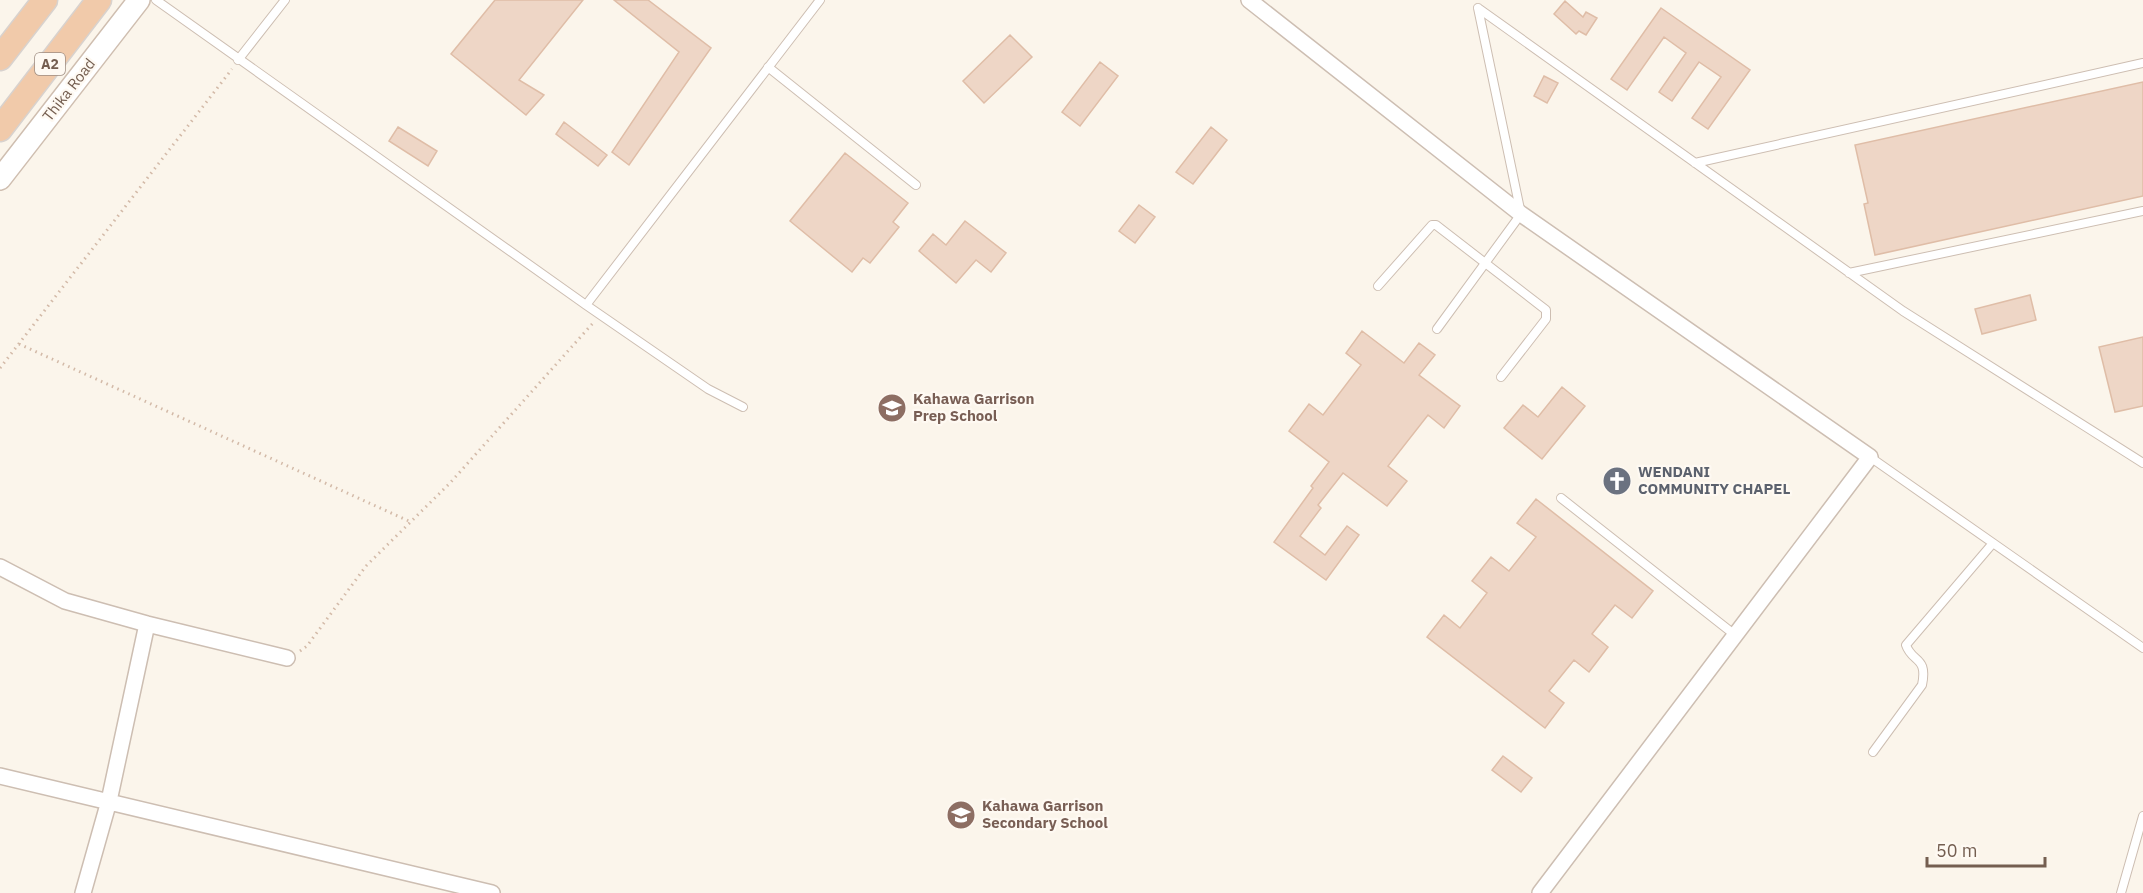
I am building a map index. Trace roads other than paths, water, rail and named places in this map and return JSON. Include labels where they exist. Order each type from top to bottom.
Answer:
[{"type":"highway","points":[[0,57],[45,0]]},
{"type":"highway","name":"Thika Road","points":[[0,129],[99,0]]},
{"type":"main road","name":"Thika Road","points":[[0,179],[139,0]]},
{"type":"street","points":[[1249,0],[1521,214],[1870,458],[1540,893]]},
{"type":"street","points":[[0,567],[65,601],[147,624],[287,658]]},
{"type":"street","points":[[83,893],[109,801],[147,624]]},
{"type":"street","points":[[0,776],[492,893]]},
{"type":"lane","points":[[156,0],[600,315],[708,389],[743,407]]},
{"type":"lane","points":[[238,60],[285,0]]},
{"type":"lane","points":[[586,305],[820,0]]},
{"type":"lane","points":[[1437,329],[1521,214],[1478,8],[1903,311],[2143,463]]},
{"type":"lane","points":[[1695,163],[2143,63]]},
{"type":"lane","points":[[768,67],[916,185]]},
{"type":"lane","points":[[1849,273],[2143,211]]},
{"type":"lane","points":[[1378,286],[1432,225],[1436,225],[1486,262],[1548,314],[1501,377]]},
{"type":"lane","points":[[1870,458],[2143,648]]},
{"type":"lane","points":[[1561,498],[1735,635]]},
{"type":"lane","points":[[1874,752],[1922,685],[1924,678],[1922,664],[1906,645],[1993,543]]},
{"type":"lane","points":[[2121,893],[2143,816]]},
{"type":"place","name":"Kahawa Garrison Prep School","points":[[892,408]]},
{"type":"place","name":"WENDANI COMMUNITY CHAPEL","points":[[1617,481]]},
{"type":"place","name":"Kahawa Garrison Secondary School","points":[[961,815]]}]
